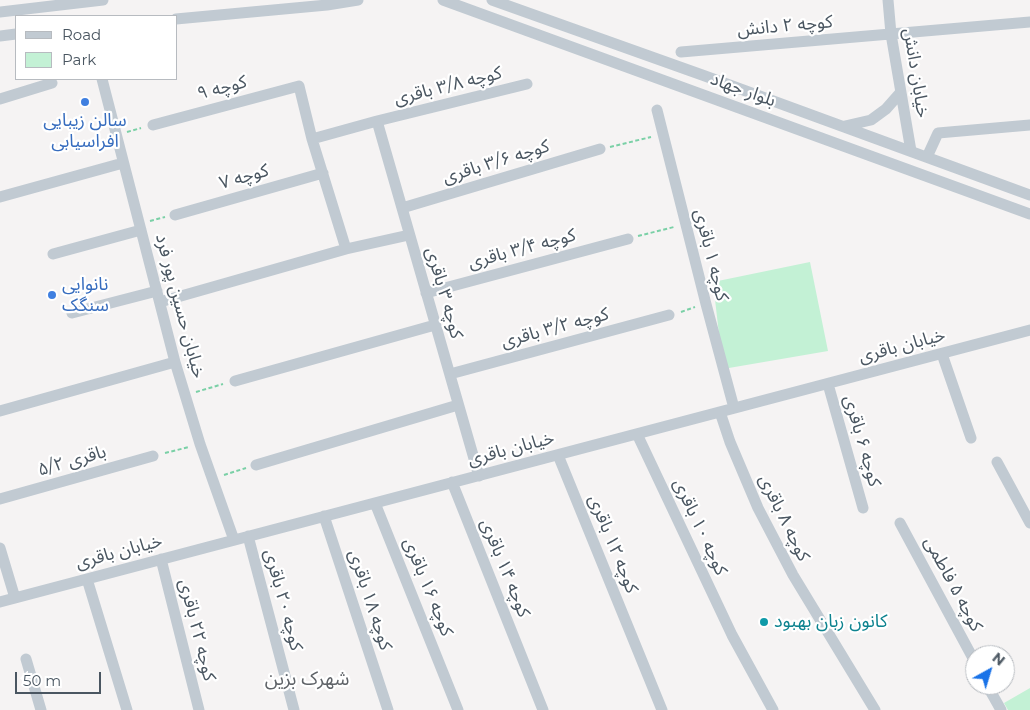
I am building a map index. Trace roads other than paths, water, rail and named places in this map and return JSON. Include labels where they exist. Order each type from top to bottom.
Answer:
[{"type":"street","points":[[0,12],[103,0]]},
{"type":"street","points":[[178,19],[327,5],[355,0]]},
{"type":"street","name":"بلوار جهاد","points":[[443,0],[1030,214]]},
{"type":"street","name":"بلوار جهاد","points":[[492,0],[1030,194]]},
{"type":"street","points":[[518,0],[526,13]]},
{"type":"street","name":"خیابان دانش","points":[[888,0],[891,34],[911,150]]},
{"type":"street","name":"کوچه ۲ دانش","points":[[681,52],[1030,22]]},
{"type":"street","points":[[0,36],[15,34]]},
{"type":"street","name":"خیابان حسین پور فرد","points":[[102,80],[176,362],[200,444],[234,540]]},
{"type":"street","points":[[0,99],[52,83]]},
{"type":"street","name":"کوچه ۳/۸ باقری","points":[[312,139],[377,120],[527,84]]},
{"type":"street","name":"کوچه ۹","points":[[153,124],[299,86],[312,139]]},
{"type":"street","points":[[844,126],[871,120],[886,109],[901,92]]},
{"type":"street","name":"کوچه ۱ باقری","points":[[657,110],[734,408]]},
{"type":"street","name":"کوچه ۳ باقری","points":[[377,120],[479,476]]},
{"type":"street","points":[[927,157],[938,133],[1030,125]]},
{"type":"street","points":[[312,139],[346,249]]},
{"type":"street","name":"کوچه ۳/۶ باقری","points":[[402,208],[600,149]]},
{"type":"street","points":[[0,197],[123,163]]},
{"type":"street","name":"کوچه ۷","points":[[175,214],[323,172]]},
{"type":"street","points":[[53,254],[140,228]]},
{"type":"street","points":[[72,313],[159,296],[409,234]]},
{"type":"street","name":"کوچه ۳/۴ باقری","points":[[426,293],[628,239]]},
{"type":"street","name":"کوچه ۳/۲ باقری","points":[[450,374],[669,315]]},
{"type":"street","points":[[235,381],[435,325]]},
{"type":"street","name":"خیابان باقری","points":[[0,602],[1030,330]]},
{"type":"street","points":[[942,354],[971,438]]},
{"type":"street","points":[[0,411],[176,362]]},
{"type":"street","name":"کوچه ۶ باقری","points":[[828,384],[863,508]]},
{"type":"street","points":[[256,465],[458,405]]},
{"type":"street","name":"کوچه ۸ باقری","points":[[720,412],[730,442],[758,508],[793,575],[875,710]]},
{"type":"street","name":"کوچه ۱۰ باقری","points":[[637,434],[732,635],[774,710]]},
{"type":"street","name":"کوچه ۱۲ باقری","points":[[558,455],[662,710]]},
{"type":"street","name":"باقری ۵/۲","points":[[0,499],[153,456]]},
{"type":"street","points":[[997,462],[1030,523]]},
{"type":"street","name":"کوچه ۱۴ باقری","points":[[452,482],[542,710]]},
{"type":"street","name":"کوچه ۱۶ باقری","points":[[375,503],[458,710]]},
{"type":"street","name":"کوچه ۱۸ باقری","points":[[324,516],[388,710]]},
{"type":"street","name":"کوچه ۵ فاطمی","points":[[900,523],[966,645]]},
{"type":"street","name":"کوچه ۲۰ باقری","points":[[248,536],[293,706]]},
{"type":"street","points":[[0,548],[15,598]]},
{"type":"street","name":"کوچه ۲۲ باقری","points":[[161,559],[199,710]]},
{"type":"street","points":[[87,579],[127,710]]},
{"type":"street","points":[[26,659],[41,710]]},
{"type":"street","points":[[993,695],[1001,710]]},
{"type":"place","name":"سالن زیبایی افراسیابی","points":[[85,102]]},
{"type":"place","name":"نانوایی سنگک","points":[[52,295]]},
{"type":"place","name":"کانون زبان بهبود","points":[[764,622]]},
{"type":"district","name":"شهرک بزین","points":[[307,679]]}]
